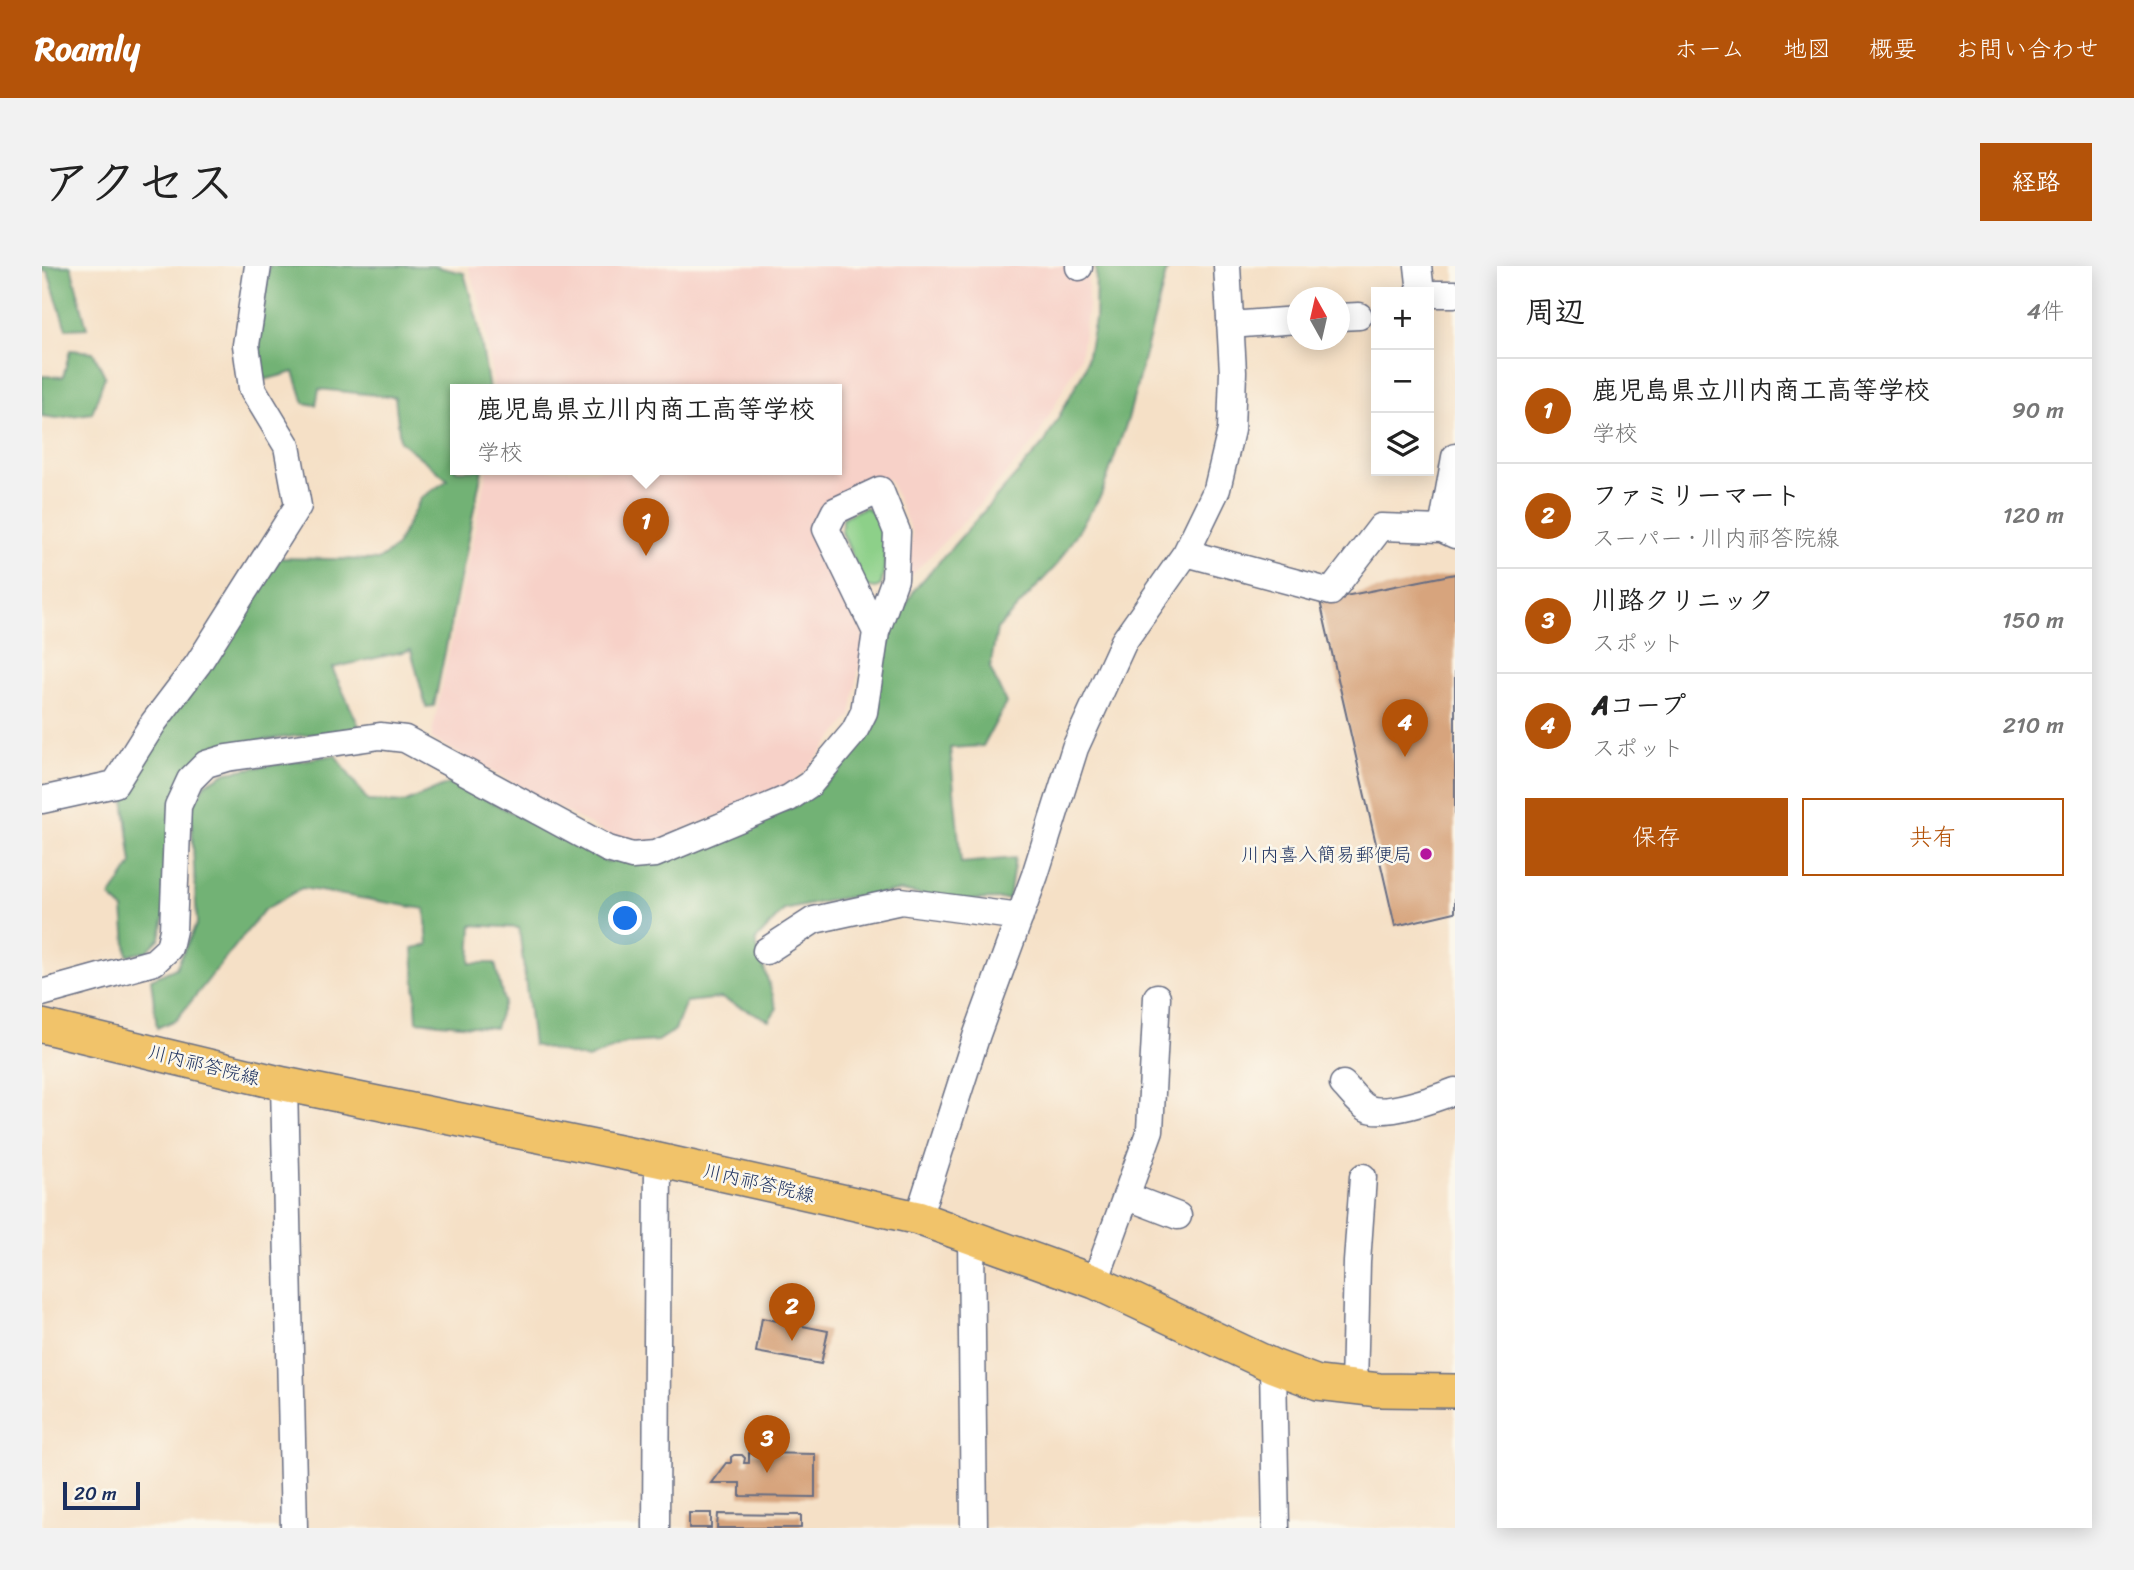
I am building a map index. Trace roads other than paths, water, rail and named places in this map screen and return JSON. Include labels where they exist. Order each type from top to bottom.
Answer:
[{"type":"main road","name":"川内祁答院線","points":[[42,1026],[284,1084],[658,1160],[918,1219],[1095,1282],[1273,1366],[1318,1383],[1379,1390],[1455,1391]]},
{"type":"street","points":[[42,800],[115,784],[155,722],[198,664],[298,506],[287,446],[252,388],[246,345],[258,266]]},
{"type":"street","points":[[918,1219],[977,1034],[1020,917],[1075,748],[1124,641],[1186,553],[1217,489],[1231,430],[1233,372],[1227,266]]},
{"type":"street","points":[[1418,266],[1420,287]]},
{"type":"street","points":[[1434,294],[1455,294]]},
{"type":"street","points":[[1230,325],[1287,321]]},
{"type":"street","points":[[1186,553],[1331,592],[1381,527],[1448,532],[1455,457]]},
{"type":"street","points":[[42,993],[154,962],[169,948],[173,930],[178,806],[190,780],[206,764],[226,758],[380,736],[405,739],[608,849],[632,856],[656,854],[789,797],[810,784],[854,732],[864,712],[876,632],[895,579],[897,532],[880,490],[835,512],[826,529],[876,632]]},
{"type":"street","points":[[766,951],[814,920],[901,901],[1020,917]]},
{"type":"street","points":[[1095,1282],[1150,1130],[1157,997]]},
{"type":"street","points":[[284,1084],[294,1528]]},
{"type":"street","points":[[1343,1084],[1366,1108],[1378,1111],[1421,1104],[1455,1091]]},
{"type":"street","points":[[656,1528],[658,1160]]},
{"type":"street","points":[[1354,1387],[1357,1262],[1363,1177]]},
{"type":"street","points":[[1126,1196],[1178,1216]]},
{"type":"street","points":[[971,1237],[974,1528]]},
{"type":"street","points":[[1273,1366],[1276,1528]]},
{"type":"place","name":"鹿児島県立川内商工高等学校","points":[[646,556]]},
{"type":"place","name":"Aコープ","points":[[1405,757]]},
{"type":"place","name":"川内喜入簡易郵便局","points":[[1426,854]]},
{"type":"place","name":"ファミリーマート","points":[[792,1341]]},
{"type":"place","name":"川路クリニック","points":[[767,1473]]}]
